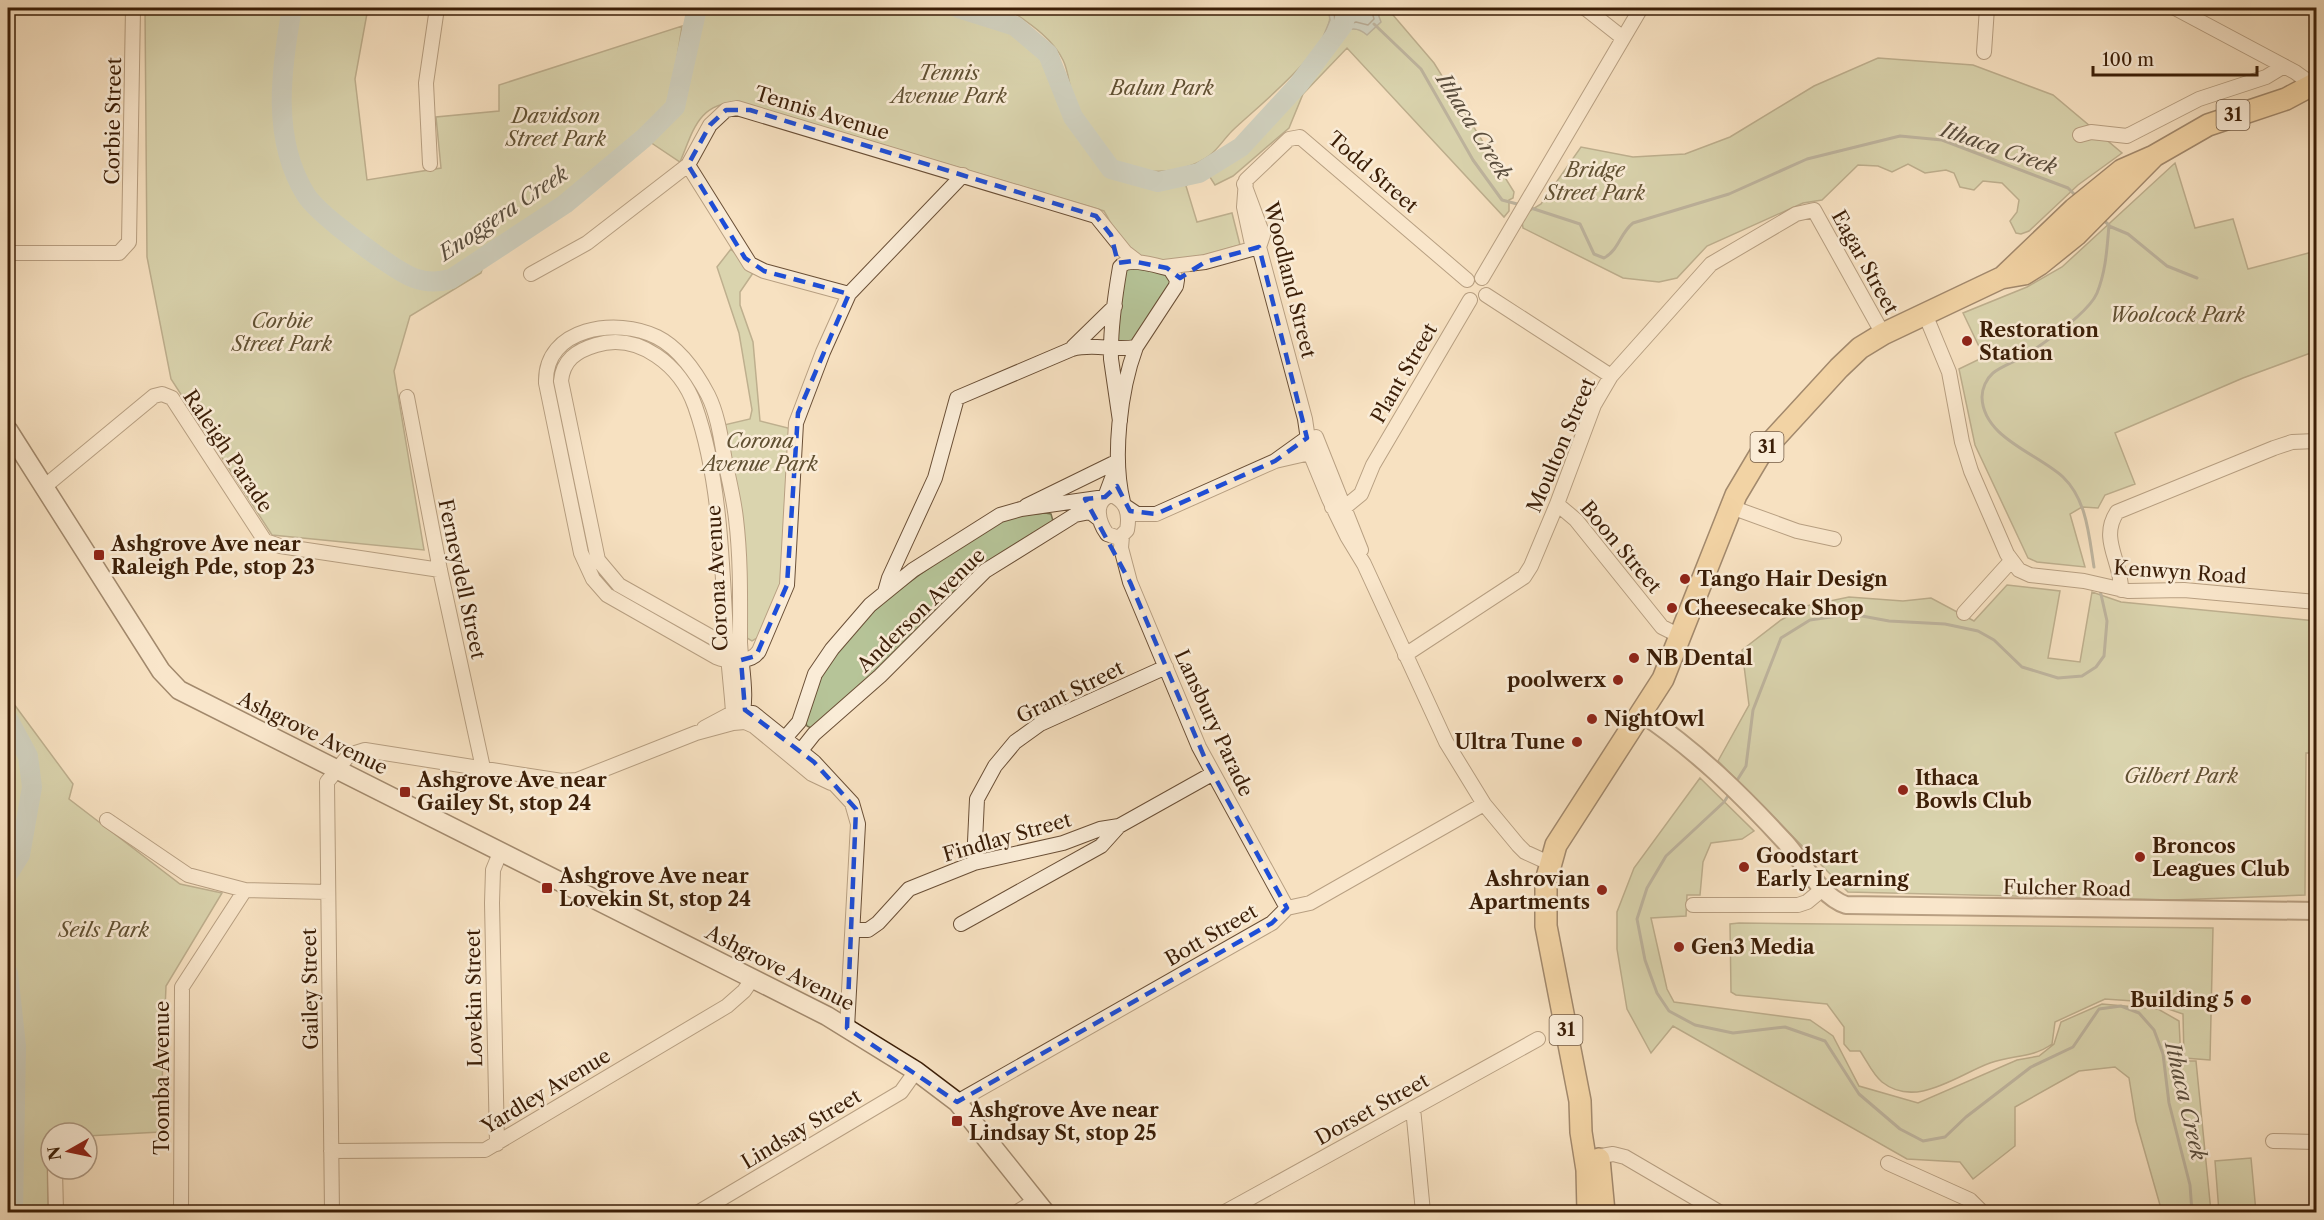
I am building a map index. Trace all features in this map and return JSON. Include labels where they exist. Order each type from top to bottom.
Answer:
[{"type":"main road","name":"31","points":[[1588,1212],[1592,1131],[1580,1101],[1546,926],[1544,898],[1549,863],[1563,830],[1642,714],[1663,679],[1682,637],[1741,484],[1761,453],[1848,358],[1882,334],[2001,278],[2024,274],[2052,256],[2103,196],[2154,156],[2208,124],[2286,99],[2315,84]]},
{"type":"main road","name":"31","points":[[2001,278],[2074,209],[2103,196]]},
{"type":"main road","name":"Ashgrove Avenue","points":[[8,430],[169,681],[194,700],[338,769],[500,853],[753,978],[847,1028],[916,1071],[957,1102],[1040,1207]]},
{"type":"main road","name":"31","points":[[1592,1157],[1604,1212]]},
{"type":"street","name":"Corbie Street","points":[[8,254],[119,253],[126,247],[131,236],[133,8]]},
{"type":"street","points":[[430,164],[426,83],[437,8]]},
{"type":"street","points":[[1585,8],[1623,38]]},
{"type":"street","points":[[1482,278],[1641,8]]},
{"type":"street","points":[[1984,52],[1987,8]]},
{"type":"street","points":[[2175,8],[2315,84]]},
{"type":"street","points":[[2080,135],[2091,132],[2117,136],[2131,135],[2199,99],[2266,77],[2284,66]]},
{"type":"street","name":"Tennis Avenue","points":[[531,274],[586,243],[688,165],[710,125],[726,110],[737,108],[1096,216],[1138,262]]},
{"type":"street","name":"Todd Street","points":[[1248,179],[1289,139],[1304,138],[1467,280]]},
{"type":"street","points":[[688,165],[750,264],[764,271],[849,294]]},
{"type":"street","points":[[727,646],[735,660],[758,654],[786,590],[798,413],[849,294],[963,175]]},
{"type":"street","name":"Woodland Street","points":[[1248,179],[1263,235],[1256,248],[1312,445],[1364,564],[1446,742],[1485,804],[1522,849],[1549,863]]},
{"type":"street","name":"Eagar Street","points":[[1814,210],[1882,334]]},
{"type":"street","name":"Moulton Street","points":[[1405,655],[1524,577],[1531,566],[1557,504],[1594,405],[1611,376],[1711,264],[1796,214],[1814,210]]},
{"type":"street","points":[[1111,235],[1119,272],[1111,349],[1120,422]]},
{"type":"street","points":[[1161,268],[1205,262],[1256,248]]},
{"type":"street","points":[[1119,272],[1124,262],[1138,262],[1175,273],[1176,286]]},
{"type":"street","points":[[1123,536],[1128,525],[1118,461],[1120,422],[1136,347],[1176,286],[1186,274],[1205,262]]},
{"type":"street","points":[[1474,276],[1482,278],[1488,286],[1486,295],[1479,301],[1470,300],[1463,290],[1467,280],[1474,276]]},
{"type":"street","points":[[1486,295],[1611,376]]},
{"type":"street","name":"Plant Street","points":[[1339,504],[1353,491],[1373,465],[1470,300]]},
{"type":"street","points":[[1072,349],[1115,306]]},
{"type":"street","points":[[1925,314],[1949,372],[1965,454],[2011,561],[1964,613]]},
{"type":"street","name":"Corona Avenue","points":[[727,646],[619,585],[598,560],[555,394],[545,369],[553,350],[579,334],[595,329],[630,327],[658,338],[681,357],[708,395],[717,420],[736,518],[735,660],[739,715]]},
{"type":"street","name":"Corona Avenue","points":[[727,646],[717,514],[699,421],[684,386],[670,368],[649,350],[632,344],[603,343],[582,350],[570,358],[555,394],[579,547],[596,584],[607,595],[711,654],[735,660]]},
{"type":"street","points":[[885,592],[889,578],[935,478],[957,398],[1072,349],[1090,346],[1111,349],[1136,347]]},
{"type":"street","name":"Raleigh Parade","points":[[44,487],[154,396],[162,394],[172,398],[265,541],[280,546],[440,570]]},
{"type":"street","name":"Ferneydell Street","points":[[407,397],[440,570],[483,768]]},
{"type":"street","points":[[2121,590],[2121,579],[2109,535],[2117,512],[2274,448],[2292,442],[2316,441]]},
{"type":"street","points":[[1118,461],[1100,506],[1100,523],[1110,536],[1117,538],[1156,514],[1312,445]]},
{"type":"street","name":"Anderson Avenue","points":[[1023,509],[1034,500],[1094,475],[1118,461]]},
{"type":"street","points":[[1105,497],[1113,496],[1137,514],[1156,514]]},
{"type":"street","name":"Anderson Avenue","points":[[782,742],[795,727],[802,714],[813,679],[823,662],[864,610],[913,570],[994,518],[1023,509],[1105,497]]},
{"type":"street","name":"Boon Street","points":[[1557,504],[1576,520],[1662,627],[1682,637]]},
{"type":"street","points":[[1053,506],[1060,513],[1057,526]]},
{"type":"street","points":[[1731,507],[1797,531],[1834,539]]},
{"type":"street","name":"Anderson Avenue","points":[[798,755],[817,731],[880,676],[987,569],[1081,513],[1092,513],[1100,523]]},
{"type":"street","name":"Lansbury Parade","points":[[1100,523],[1116,560],[1130,582]]},
{"type":"street","name":"Lansbury Parade","points":[[1123,536],[1121,548],[1130,582],[1212,774],[1287,908]]},
{"type":"street","points":[[905,545],[903,566],[913,570]]},
{"type":"street","name":"Kenwyn Road","points":[[2011,561],[2024,573],[2084,581],[2121,590],[2184,590],[2316,602]]},
{"type":"street","name":"Grant Street","points":[[974,863],[977,799],[995,766],[1015,742],[1040,724],[1166,667]]},
{"type":"street","points":[[802,714],[804,728],[817,731]]},
{"type":"street","name":"Fulcher Road","points":[[1642,714],[1682,741],[1716,772],[1837,901],[1851,906],[2316,911]]},
{"type":"street","points":[[338,769],[349,755],[365,750],[569,781],[696,733],[718,718],[739,715],[782,742],[798,755],[814,775],[831,783],[852,802],[857,816],[847,1028]]},
{"type":"street","name":"Gailey Street","points":[[332,1212],[327,782],[338,769]]},
{"type":"street","name":"Findlay Street","points":[[961,924],[1101,846],[1119,826],[1212,774]]},
{"type":"street","name":"Bott Street","points":[[957,1102],[1272,923],[1287,908],[1310,903],[1485,804]]},
{"type":"street","points":[[107,820],[188,876],[245,890],[328,892]]},
{"type":"street","name":"Findlay Street","points":[[853,930],[868,930],[878,923],[909,890],[974,863],[1063,843],[1100,829],[1119,826]]},
{"type":"street","name":"Lovekin Street","points":[[496,1144],[492,903],[494,870],[500,853]]},
{"type":"street","points":[[1693,905],[1798,905],[1807,902],[1824,888]]},
{"type":"street","name":"Toomba Avenue","points":[[181,1212],[182,987],[245,890]]},
{"type":"street","name":"Yardley Avenue","points":[[331,1150],[474,1152],[496,1144],[727,1006],[744,991],[753,978]]},
{"type":"street","name":"Dorset Street","points":[[1225,1212],[1538,1040]]},
{"type":"street","name":"Lindsay Street","points":[[699,1212],[901,1092],[916,1071]]},
{"type":"street","points":[[1413,1108],[1423,1212]]},
{"type":"street","points":[[2273,1141],[2316,1142]]},
{"type":"street","points":[[1592,1157],[1616,1155],[1633,1161],[1719,1212]]},
{"type":"street","points":[[1888,1163],[1970,1200],[1982,1212]]},
{"type":"street","points":[[55,1181],[56,1212]]},
{"type":"street","points":[[1017,1212],[1040,1207]]},
{"type":"highlighted area","points":[[726,110],[750,110],[1096,216],[1111,235],[1118,263],[1132,261],[1167,268],[1180,278],[1205,262],[1259,247],[1307,438],[1275,461],[1156,514],[1130,511],[1117,486],[1105,497],[1085,499],[1130,582],[1206,761],[1287,908],[1272,923],[957,1102],[847,1028],[856,809],[814,762],[745,710],[741,660],[756,656],[787,585],[798,413],[849,294],[764,271],[745,258],[688,165],[710,125]]},
{"type":"green space","name":"Corbie Street Park","points":[[145,8],[368,8],[355,79],[367,180],[441,168],[436,117],[499,111],[499,85],[682,26],[669,109],[566,195],[490,243],[481,273],[410,316],[394,371],[424,550],[272,535],[171,379],[147,257]]},
{"type":"green space","name":"Tennis Avenue Park","points":[[697,8],[958,8],[1015,26],[1048,54],[1073,117],[1111,169],[1158,182],[1199,173],[1186,186],[1197,222],[1232,213],[1240,245],[1180,260],[1164,261],[1149,258],[1136,253],[1124,243],[1104,211],[739,102],[714,107],[699,120],[680,162],[644,138],[675,107]]},
{"type":"green space","name":"Balun Park","points":[[1007,8],[1328,8],[1329,22],[1323,38],[1294,74],[1232,131],[1213,153],[1188,166],[1150,171],[1126,167],[1112,160],[1077,107],[1065,65],[1058,52],[1038,31]]},
{"type":"green space","points":[[1376,8],[1387,8],[1434,63],[1514,192],[1513,198],[1509,200],[1509,211],[1504,217],[1347,48],[1303,94],[1289,128],[1233,176],[1215,185],[1208,174],[1247,144],[1264,127],[1340,34],[1350,28],[1360,29],[1378,12]]},
{"type":"green space","name":"Bridge Street Park","points":[[1878,58],[1973,65],[2053,95],[2122,153],[2078,185],[2029,231],[2021,234],[2016,233],[2010,221],[2017,212],[2019,200],[2002,183],[1983,181],[1974,190],[1960,187],[1954,173],[1946,170],[1925,173],[1908,164],[1892,172],[1878,166],[1858,165],[1822,200],[1803,203],[1707,246],[1677,278],[1659,282],[1623,278],[1523,228],[1522,221],[1528,212],[1541,204],[1581,147],[1633,157],[1685,154],[1730,137],[1814,86]]},
{"type":"green space","name":"Woolcock Park","points":[[2175,163],[2195,228],[2233,219],[2248,269],[2316,251],[2316,351],[2243,378],[2115,433],[2135,484],[2105,495],[2098,508],[2082,507],[2070,514],[2085,567],[2037,562],[2028,558],[1975,445],[1959,369],[1984,357],[1963,313],[2027,287],[2062,267]]},
{"type":"green space","name":"Corona Avenue Park","points":[[731,249],[753,273],[740,292],[740,305],[753,342],[760,421],[792,429],[783,580],[759,637],[752,641],[747,638],[743,526],[724,425],[750,419],[752,410],[739,333],[717,267]]},
{"type":"green space","points":[[1125,267],[1166,272],[1173,279],[1132,343],[1119,343],[1116,333]]},
{"type":"green space","points":[[1051,514],[1053,521],[993,560],[918,635],[811,728],[807,726],[807,710],[822,673],[839,647],[862,622],[916,578],[995,523],[1014,516]]},
{"type":"green space","name":"Gilbert Park","points":[[2007,585],[2060,591],[2048,658],[2080,662],[2092,592],[2121,602],[2316,621],[2316,753],[2306,753],[2305,895],[2172,900],[1848,892],[1718,761],[1749,705],[1742,650],[1781,620],[1806,606],[1849,597],[1903,601],[1931,598],[1974,621]]},
{"type":"green space","name":"Seils Park","points":[[8,696],[73,784],[69,799],[180,884],[222,893],[166,986],[160,1132],[99,1135],[99,1121],[39,1121],[39,1181],[48,1181],[48,1212],[8,1212]]},
{"type":"green space","points":[[1700,778],[1754,831],[1742,839],[1711,843],[1703,862],[1700,895],[1687,895],[1686,916],[1651,918],[1667,989],[1674,1002],[1810,1020],[1833,1036],[1859,1086],[1918,1103],[2017,1060],[2039,1056],[2054,1044],[2061,1022],[2102,1004],[2158,1009],[2179,1021],[2181,1061],[2196,1061],[2211,1212],[2162,1212],[2136,1121],[2129,1078],[2115,1067],[2079,1071],[2015,1107],[2015,1146],[1973,1179],[1960,1162],[1907,1159],[1673,1026],[1651,1053],[1627,1009],[1617,949],[1617,912],[1634,868]]},
{"type":"green space","points":[[1730,924],[2213,928],[2210,1060],[2184,1058],[2183,1014],[2148,1002],[2105,999],[2055,1022],[2052,1044],[2045,1049],[1998,1060],[1922,1091],[1909,1092],[1895,1089],[1879,1079],[1860,1051],[1850,1051],[1844,1044],[1844,1027],[1827,1004],[1736,995],[1731,992]]},
{"type":"green space","points":[[2251,1158],[2256,1212],[2219,1212],[2215,1161]]},
{"type":"water","points":[[1328,8],[1376,8],[1381,22],[1367,35],[1357,29],[1348,30],[1331,45],[1323,37],[1330,20]]},
{"type":"waterway","name":"Enoggera Creek","points":[[292,8],[282,79],[283,127],[295,173],[306,195],[319,210],[369,250],[411,277],[429,281],[451,279],[565,204],[644,138],[675,107],[697,8]]},
{"type":"waterway","name":"Enoggera Creek","points":[[958,8],[1015,26],[1048,54],[1073,117],[1111,169],[1158,182],[1199,173],[1241,147],[1299,84],[1343,25],[1348,8]]},
{"type":"waterway","name":"Ithaca Creek","points":[[1374,24],[1421,69],[1473,160],[1502,200],[1521,205]]},
{"type":"waterway","name":"Ithaca Creek","points":[[1528,207],[1580,224],[1594,254],[1604,258],[1613,251],[1633,223],[1729,194],[1807,159],[1900,136],[1942,140],[2068,188],[2077,197]]},
{"type":"waterway","name":"Ithaca Creek","points":[[2094,567],[2086,519],[2071,486],[2052,468],[2001,434],[1991,423],[1982,397],[1985,384],[1993,373],[2025,356],[2067,326],[2093,301],[2100,285],[2107,251],[2109,225],[2102,219]]},
{"type":"waterway","points":[[2109,226],[2128,234],[2167,266],[2197,278]]},
{"type":"waterway","name":"Ithaca Creek","points":[[1736,782],[1746,766],[1753,710],[1781,638],[1810,620],[1851,614],[1889,621],[1945,624],[1978,631],[1994,640],[2022,667],[2058,678],[2082,676],[2096,667],[2104,656],[2107,621],[2100,590]]},
{"type":"waterway","name":"Enoggera Creek","points":[[8,719],[28,756],[32,787],[20,855],[8,874]]},
{"type":"waterway","name":"Ithaca Creek","points":[[1730,793],[1724,802],[1666,856],[1647,888],[1637,919],[1645,960],[1657,993],[1669,1011],[1695,1025],[1733,1033],[1785,1027],[1825,1041],[1859,1094],[1900,1129],[1923,1141],[1945,1137],[1966,1117],[2031,1067],[2073,1047],[2099,1009],[2121,1006],[2139,1013],[2154,1030],[2163,1054],[2169,1103],[2190,1185],[2192,1212]]},
{"type":"waterway","name":"Enoggera Creek","points":[[8,973],[16,1046],[13,1212]]},
{"type":"place","name":"Restoration Station","points":[[1967,341]]},
{"type":"place","name":"Ashgrove Ave near Raleigh Pde, stop 23","points":[[99,555]]},
{"type":"place","name":"Tango Hair Design","points":[[1685,579]]},
{"type":"place","name":"Cheesecake Shop","points":[[1672,608]]},
{"type":"place","name":"NB Dental","points":[[1634,658]]},
{"type":"place","name":"poolwerx","points":[[1618,680]]},
{"type":"place","name":"NightOwl","points":[[1592,719]]},
{"type":"place","name":"Ultra Tune","points":[[1577,742]]},
{"type":"place","name":"Ithaca Bowls Club","points":[[1903,790]]},
{"type":"place","name":"Ashgrove Ave near Gailey St, stop 24","points":[[405,792]]},
{"type":"place","name":"Broncos Leagues Club","points":[[2140,857]]},
{"type":"place","name":"Goodstart Early Learning","points":[[1744,867]]},
{"type":"place","name":"Ashgrove Ave near Lovekin St, stop 24","points":[[547,888]]},
{"type":"place","name":"Ashrovian Apartments","points":[[1602,890]]},
{"type":"place","name":"Gen3 Media","points":[[1679,947]]},
{"type":"place","name":"Building 5","points":[[2246,1000]]},
{"type":"place","name":"Ashgrove Ave near Lindsay St, stop 25","points":[[957,1121]]},
{"type":"park label","name":"Davidson Street Park","points":[[556,128]]}]
